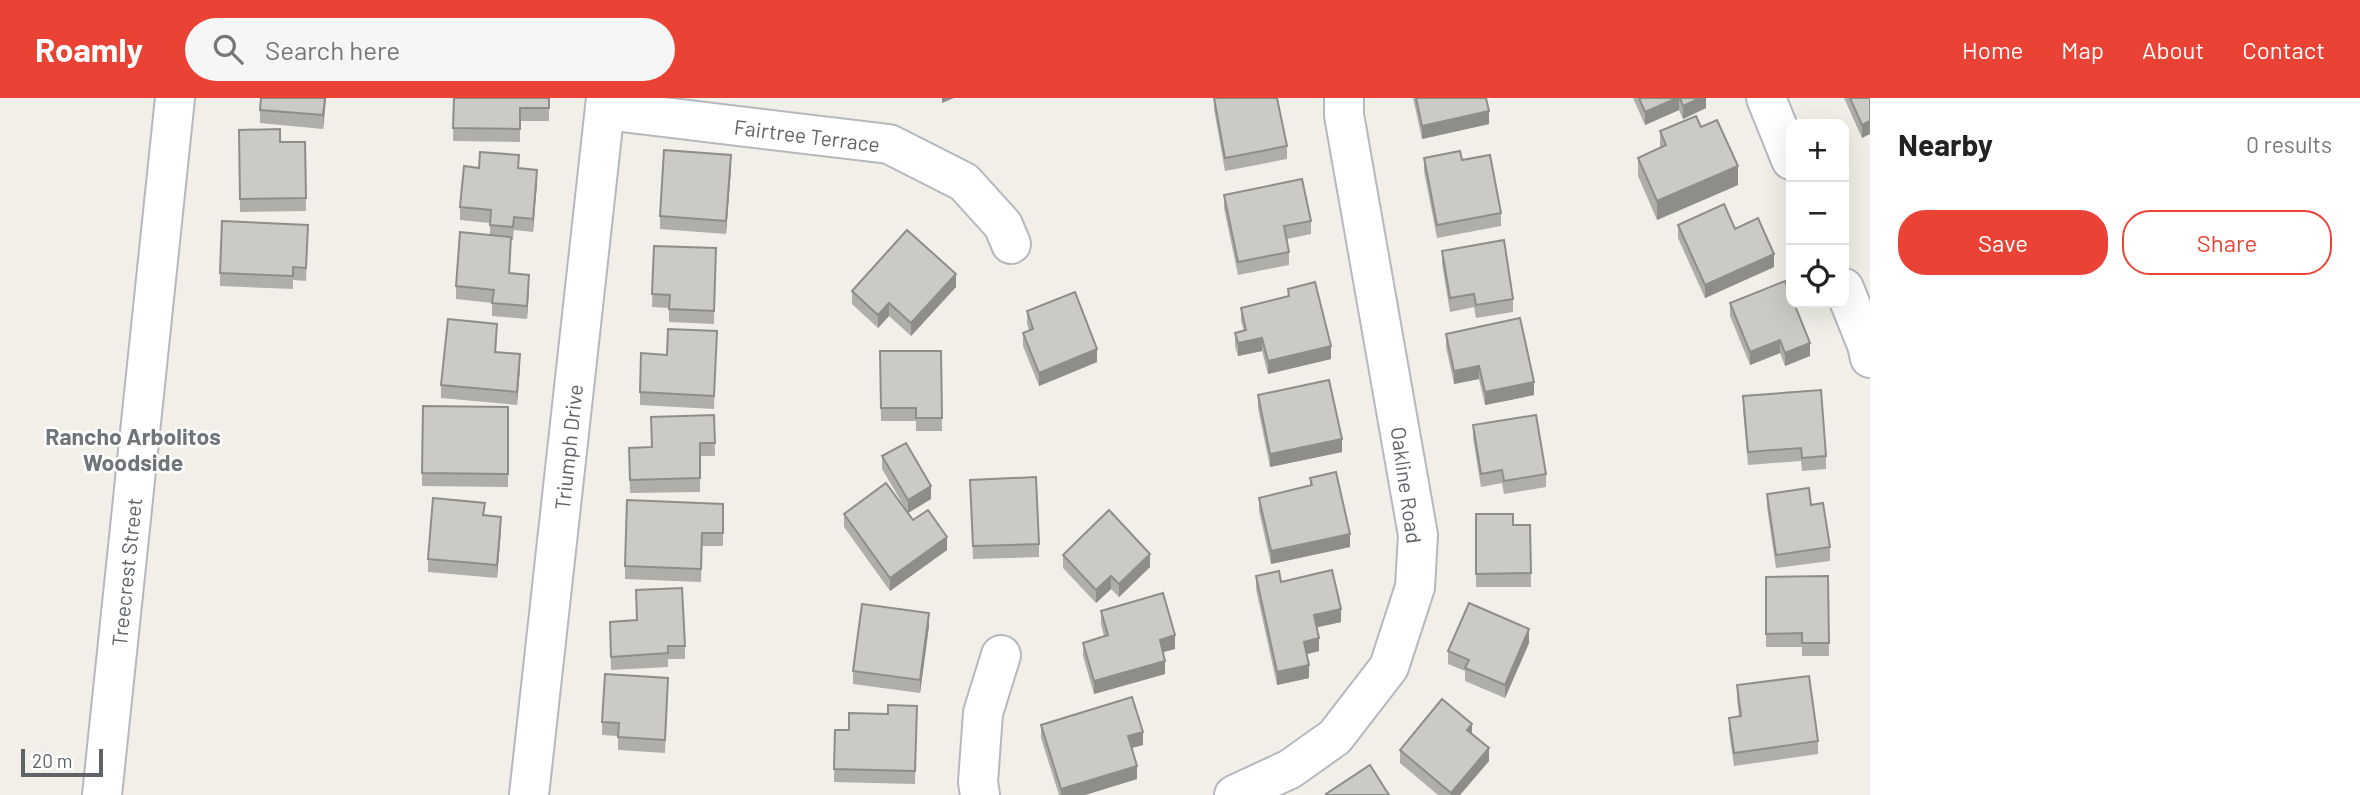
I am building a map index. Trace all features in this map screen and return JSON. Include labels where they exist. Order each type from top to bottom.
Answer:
[{"type":"street","name":"Treecrest Street","points":[[102,795],[175,98]]},
{"type":"street","name":"Oakline Road","points":[[1234,795],[1290,769],[1335,737],[1389,667],[1415,587],[1418,535],[1344,115],[1345,98]]},
{"type":"street","points":[[1766,98],[1786,148]]},
{"type":"street","name":"Fairtree Terrace","points":[[606,104],[889,144],[964,182],[1003,225],[1011,244]]},
{"type":"street","name":"Triumph Drive","points":[[529,795],[606,104]]},
{"type":"street","points":[[1849,301],[1870,358]]},
{"type":"street","points":[[980,795],[978,782],[982,713],[1000,655]]},
{"type":"building","points":[[261,98],[325,98],[323,115],[260,110]]},
{"type":"building","points":[[454,98],[549,98],[549,108],[520,108],[520,129],[453,128]]},
{"type":"building","points":[[1214,98],[1277,98],[1287,146],[1225,158]]},
{"type":"building","points":[[1416,98],[1486,98],[1489,111],[1422,126]]},
{"type":"building","points":[[1639,98],[1677,98],[1645,112]]},
{"type":"building","points":[[1680,98],[1700,98],[1683,106]]},
{"type":"building","points":[[1850,98],[1870,98],[1870,121],[1862,125]]},
{"type":"building","points":[[1696,116],[1701,127],[1717,120],[1738,166],[1657,201],[1638,158],[1666,145],[1660,131]]},
{"type":"building","points":[[280,129],[280,142],[305,142],[306,198],[240,199],[239,130]]},
{"type":"building","points":[[664,150],[731,155],[726,221],[660,216]]},
{"type":"building","points":[[1460,151],[1462,160],[1490,155],[1501,213],[1437,225],[1424,158]]},
{"type":"building","points":[[480,152],[519,155],[518,168],[537,170],[533,219],[514,217],[513,227],[490,225],[491,210],[460,207],[464,166],[479,168]]},
{"type":"building","points":[[1302,179],[1311,221],[1284,226],[1289,252],[1238,262],[1224,195]]},
{"type":"building","points":[[1724,204],[1735,229],[1758,218],[1774,254],[1705,285],[1678,225]]},
{"type":"building","points":[[222,221],[308,225],[306,268],[293,267],[293,276],[220,273]]},
{"type":"building","points":[[907,230],[956,274],[911,323],[889,303],[878,315],[852,291]]},
{"type":"building","points":[[460,232],[511,237],[509,273],[529,275],[527,306],[492,303],[494,290],[456,286]]},
{"type":"building","points":[[1504,240],[1513,299],[1476,305],[1474,294],[1450,298],[1442,251]]},
{"type":"building","points":[[654,246],[716,248],[714,311],[669,309],[670,295],[652,294]]},
{"type":"building","points":[[1785,281],[1786,308],[1796,308],[1810,343],[1785,353],[1780,340],[1750,352],[1730,303]]},
{"type":"building","points":[[1315,282],[1331,346],[1268,361],[1262,338],[1238,343],[1235,333],[1246,330],[1241,308],[1289,296],[1288,289]]},
{"type":"building","points":[[1075,292],[1097,349],[1039,373],[1023,333],[1033,329],[1027,311]]},
{"type":"building","points":[[1520,318],[1534,382],[1485,392],[1479,366],[1454,371],[1446,334]]},
{"type":"building","points":[[448,319],[497,324],[495,352],[520,354],[517,392],[441,385]]},
{"type":"building","points":[[668,329],[717,331],[714,396],[640,392],[641,353],[667,355]]},
{"type":"building","points":[[880,351],[941,351],[942,418],[916,418],[916,408],[881,408]]},
{"type":"building","points":[[1329,380],[1342,439],[1270,454],[1258,395]]},
{"type":"building","points":[[1821,390],[1826,456],[1802,458],[1801,448],[1748,452],[1743,396]]},
{"type":"building","points":[[423,406],[508,407],[508,474],[422,473]]},
{"type":"building","points":[[714,415],[715,443],[700,443],[700,478],[630,480],[629,448],[652,447],[651,417]]},
{"type":"building","points":[[1536,415],[1546,474],[1504,481],[1502,470],[1481,474],[1473,425]]},
{"type":"building","points":[[906,443],[931,486],[908,500],[882,456]]},
{"type":"building","points":[[1336,472],[1350,534],[1271,551],[1259,498],[1312,485],[1310,478]]},
{"type":"building","points":[[1036,477],[1039,544],[973,546],[970,480]]},
{"type":"building","points":[[886,483],[913,520],[928,510],[947,537],[890,578],[844,514]]},
{"type":"building","points":[[1809,488],[1811,505],[1823,503],[1830,547],[1776,555],[1767,494]]},
{"type":"building","points":[[433,498],[485,503],[483,515],[501,517],[497,565],[428,559]]},
{"type":"building","points":[[627,500],[723,504],[723,533],[702,533],[701,569],[625,566]]},
{"type":"building","points":[[1109,510],[1150,554],[1119,584],[1111,576],[1096,590],[1063,555]]},
{"type":"building","points":[[1476,514],[1513,514],[1513,525],[1530,525],[1531,573],[1476,574]]},
{"type":"building","points":[[1332,570],[1341,609],[1314,615],[1319,638],[1304,642],[1309,665],[1277,672],[1256,576],[1279,571],[1281,582]]},
{"type":"building","points":[[1828,576],[1829,643],[1802,643],[1802,633],[1766,634],[1766,577]]},
{"type":"building","points":[[682,588],[685,646],[668,646],[668,653],[611,657],[610,622],[637,620],[636,590]]},
{"type":"building","points":[[1163,593],[1175,635],[1160,640],[1165,661],[1094,681],[1083,643],[1108,635],[1101,611]]},
{"type":"building","points":[[1469,603],[1529,629],[1505,685],[1465,668],[1469,660],[1448,651]]},
{"type":"building","points":[[862,604],[929,613],[920,680],[853,671]]},
{"type":"building","points":[[605,674],[668,678],[665,740],[618,737],[619,723],[602,722]]},
{"type":"building","points":[[1809,676],[1818,741],[1734,753],[1729,718],[1741,716],[1737,685]]},
{"type":"building","points":[[1132,697],[1143,732],[1128,736],[1137,766],[1061,789],[1041,725]]},
{"type":"building","points":[[1442,699],[1472,724],[1467,730],[1489,748],[1451,793],[1400,750]]},
{"type":"building","points":[[888,705],[917,706],[915,771],[834,769],[835,730],[849,730],[849,713],[888,714]]},
{"type":"building","points":[[1370,765],[1389,795],[1326,794]]},
{"type":"district","name":"Rancho Arbolitos Woodside","points":[[133,449]]}]
